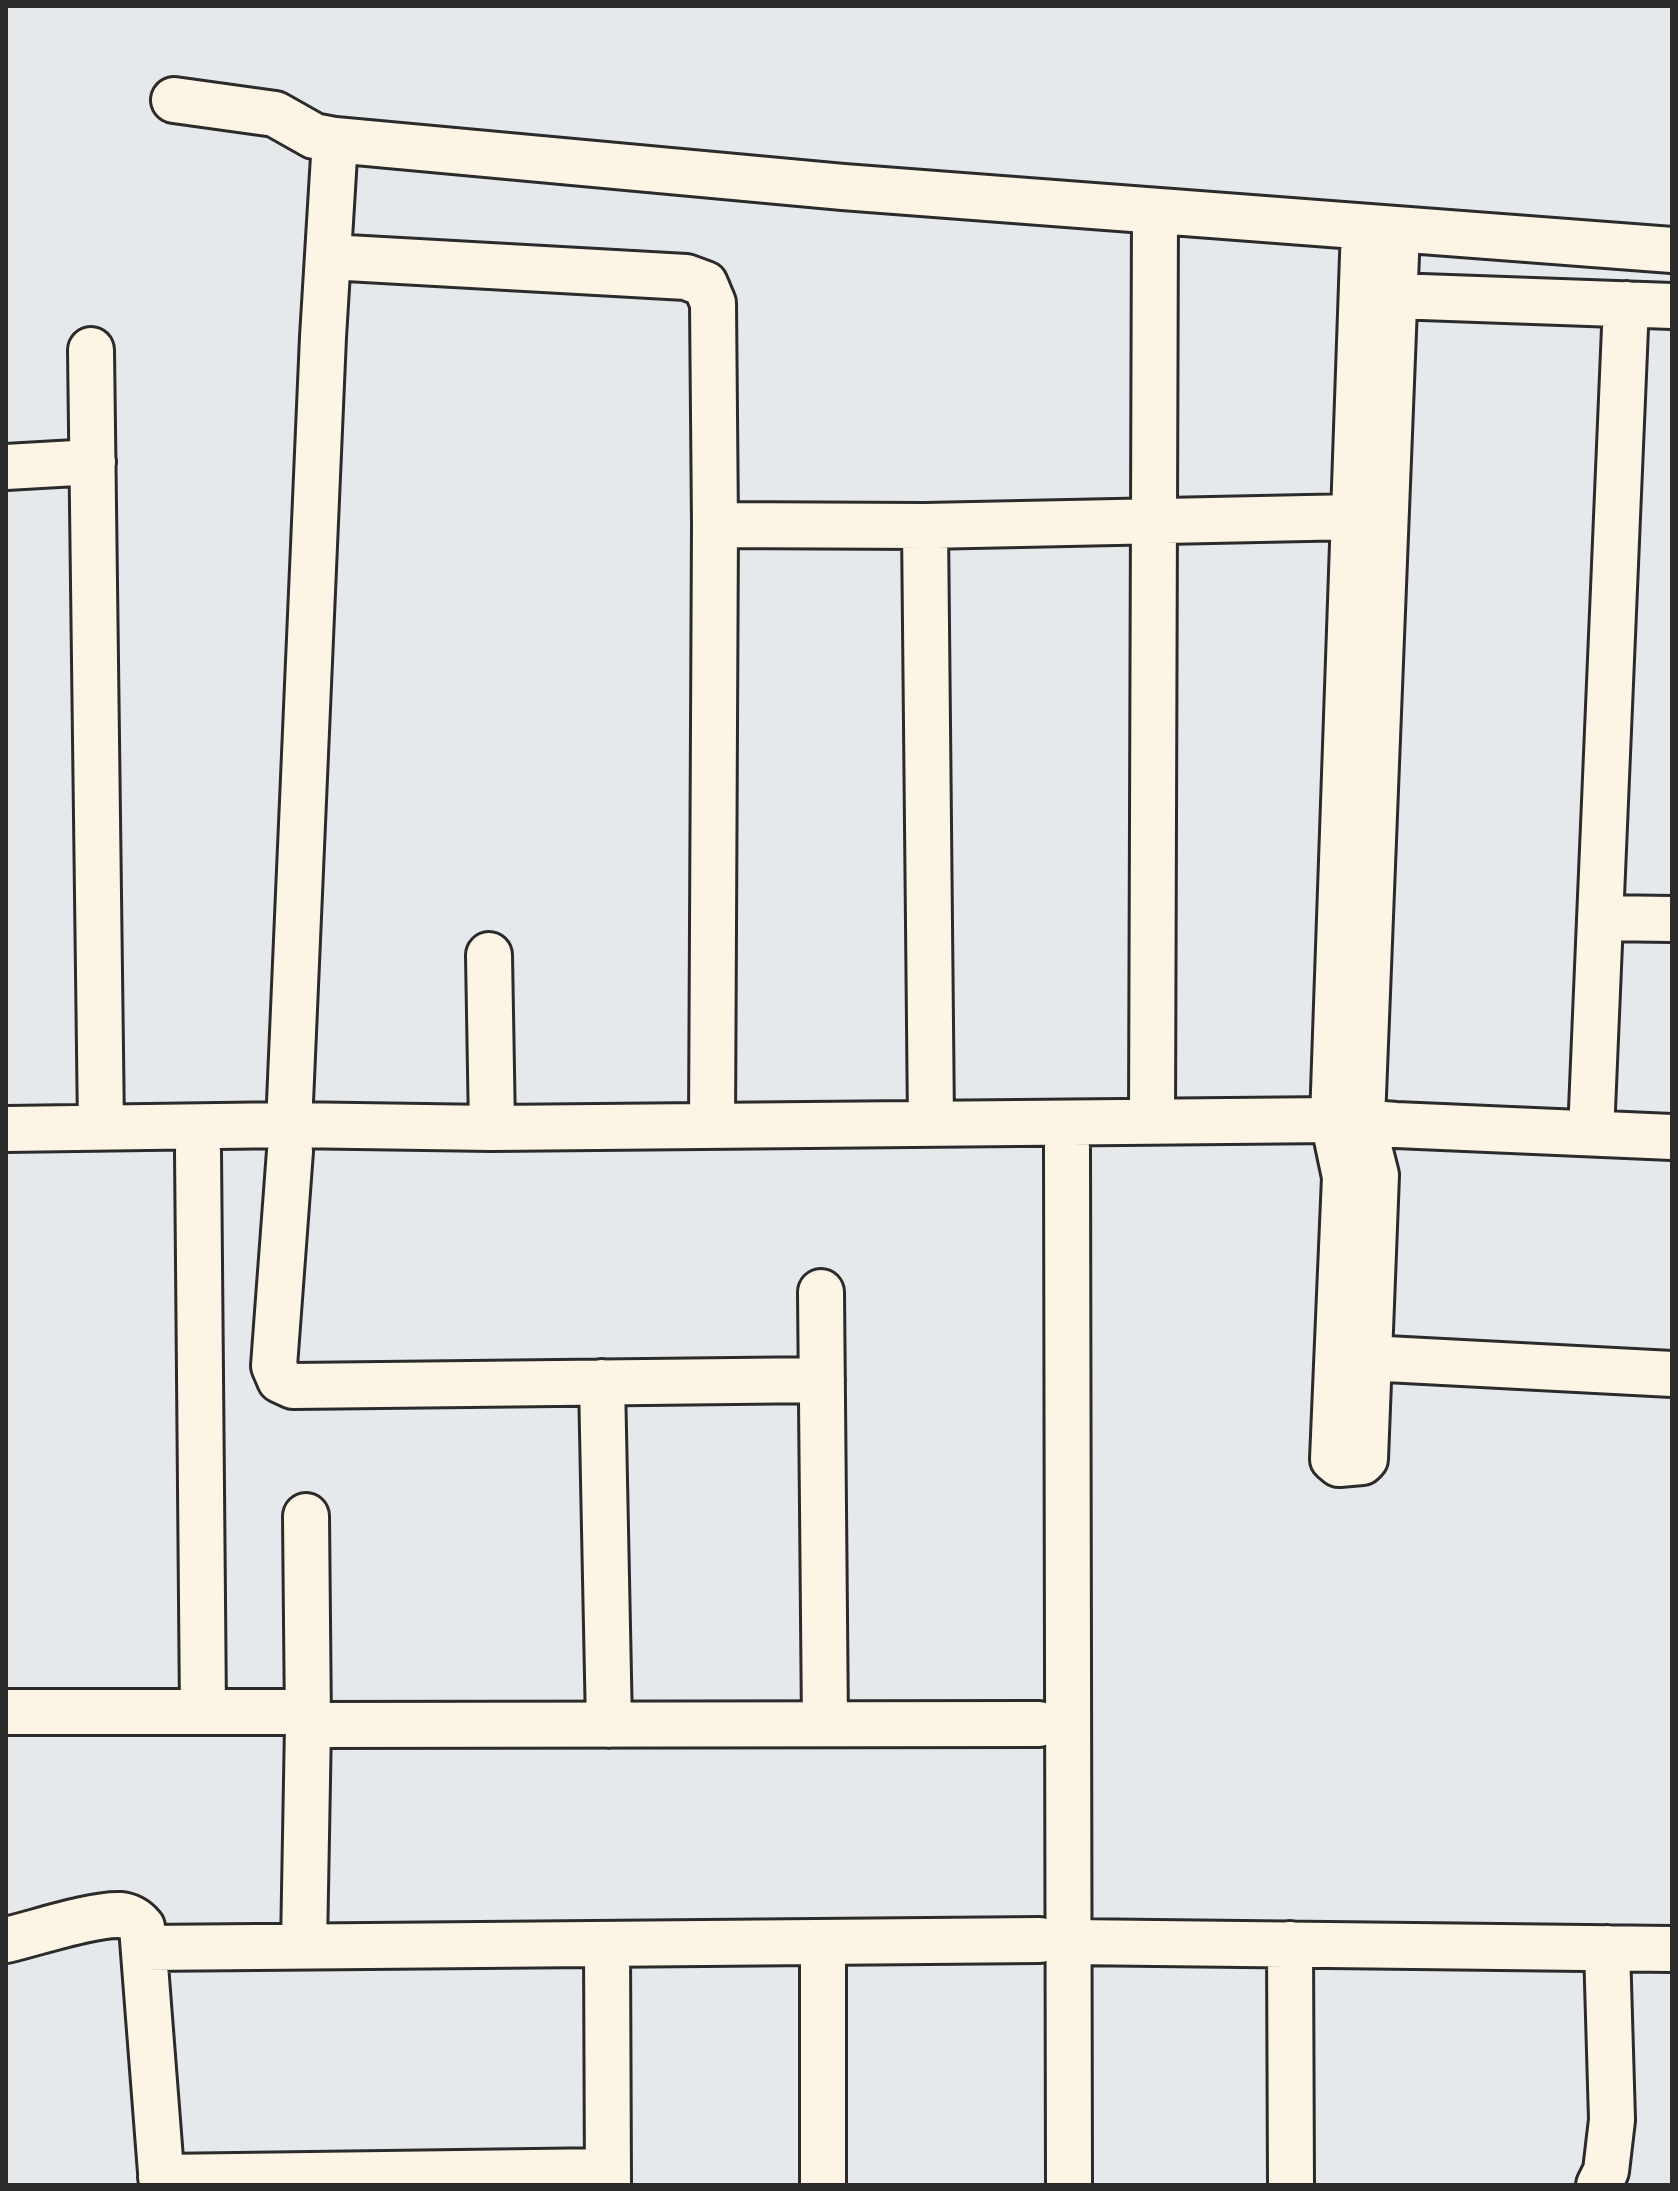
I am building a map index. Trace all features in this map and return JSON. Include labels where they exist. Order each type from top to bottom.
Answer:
[{"type":"street","points":[[174,100],[275,114],[314,136],[335,140],[843,187],[1672,250]]},
{"type":"street","points":[[335,140],[290,1138],[274,1366],[280,1380],[293,1386],[822,1380]]},
{"type":"street","points":[[1152,1121],[1155,211]]},
{"type":"street","points":[[1380,229],[1355,517],[1351,1134],[1376,1175],[1365,1459],[1339,1464],[1333,1459],[1345,1177],[1351,1134],[1394,296],[1380,229]]},
{"type":"street","points":[[329,257],[686,277],[705,284],[713,303],[715,525],[712,1126]]},
{"type":"street","points":[[1394,296],[1672,306]]},
{"type":"street","points":[[1591,1133],[1626,304]]},
{"type":"street","points":[[91,350],[101,1127]]},
{"type":"street","points":[[6,467],[93,462]]},
{"type":"street","points":[[715,525],[925,526],[1355,517]]},
{"type":"street","points":[[925,526],[931,1122]]},
{"type":"street","points":[[1600,918],[1672,919]]},
{"type":"street","points":[[489,955],[492,1128]]},
{"type":"street","points":[[6,1154],[198,1151],[290,1138],[492,1128],[1152,1121],[1351,1134]]},
{"type":"street","points":[[6,1129],[101,1127],[290,1138],[1052,1147],[1351,1134],[1396,1125],[1672,1137]]},
{"type":"street","points":[[1052,1147],[1039,1724],[1069,2185]]},
{"type":"street","points":[[1040,2185],[1055,1941],[1052,1147]]},
{"type":"street","points":[[198,1151],[203,1712]]},
{"type":"street","points":[[821,1292],[825,1724]]},
{"type":"street","points":[[1367,1358],[1672,1374]]},
{"type":"street","points":[[602,1382],[609,1725]]},
{"type":"street","points":[[304,1946],[308,1718],[306,1516]]},
{"type":"street","points":[[6,1712],[203,1712],[308,1718],[609,1725],[1039,1724]]},
{"type":"street","points":[[6,1940],[101,1917],[123,1915],[135,1919],[142,1927],[162,2181],[608,2178],[607,1944]]},
{"type":"street","points":[[144,1948],[1055,1941],[1672,1949]]},
{"type":"street","points":[[823,1942],[823,2185]]},
{"type":"street","points":[[1290,1944],[1291,2185]]},
{"type":"street","points":[[1599,2185],[1606,2171],[1612,2120],[1607,1948]]}]
